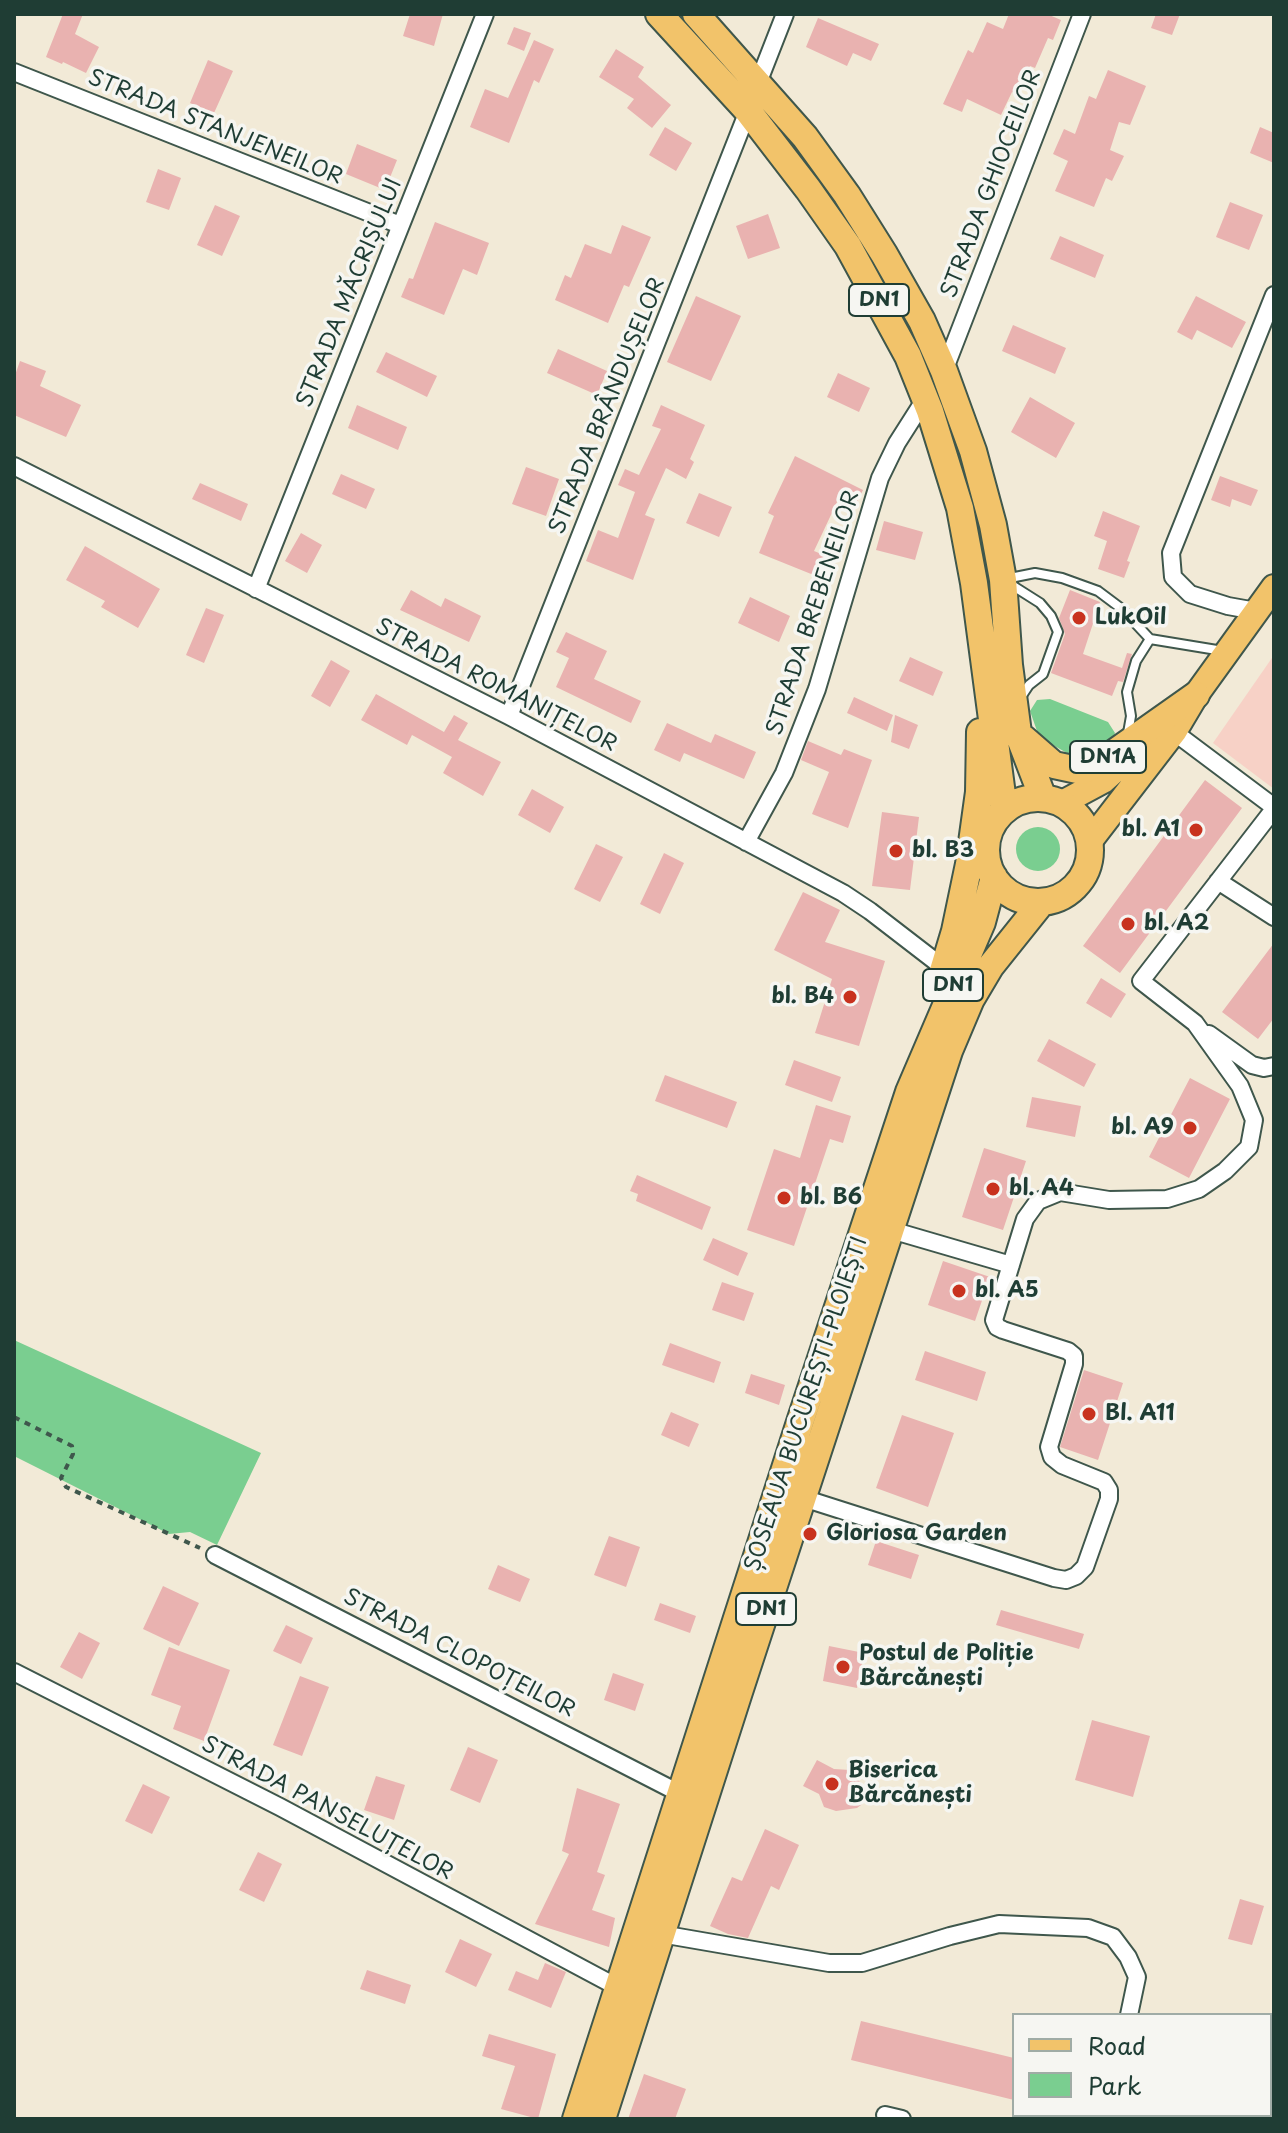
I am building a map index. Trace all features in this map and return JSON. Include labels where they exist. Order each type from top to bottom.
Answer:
[{"type":"highway","name":"DN1","points":[[659,14],[748,111],[848,246],[908,356],[925,399],[960,508],[974,583],[1004,810],[992,825],[987,842],[987,860],[994,877]]},
{"type":"highway","name":"DN1","points":[[696,14],[805,137],[847,195],[922,321],[944,371],[973,451],[993,525],[1003,580],[1016,720],[1052,800],[1076,813],[1090,841],[1090,859],[1085,875],[1066,894],[1042,902]]},
{"type":"highway","name":"DN1","points":[[909,1092],[969,864],[979,792],[981,644]]},
{"type":"highway","name":"DN1A","points":[[1016,720],[1043,758],[1069,770],[1082,771],[1124,747],[1196,695]]},
{"type":"highway","points":[[1004,810],[1029,798],[1052,800]]},
{"type":"highway","points":[[994,877],[1014,897],[1042,902]]},
{"type":"highway","name":"ȘOSEAUA BUCUREȘTI-PLOIEȘTI","points":[[576,2119],[909,1092],[982,922],[994,877]]},
{"type":"highway","name":"ȘOSEAUA BUCUREȘTI-PLOIEȘTI","points":[[602,2119],[932,1100],[971,999],[1009,941],[1042,902]]},
{"type":"main road","name":"DN1A","points":[[1090,841],[1174,732],[1196,695],[1274,587]]},
{"type":"main road","name":"DN1A","points":[[1052,800],[1103,781],[1196,695]]},
{"type":"street","name":"STRADA MĂCRIȘULUI","points":[[256,589],[485,14]]},
{"type":"street","points":[[758,83],[785,14]]},
{"type":"street","name":"STRADA GHIOCEILOR","points":[[944,371],[1082,14]]},
{"type":"street","name":"STRADA STANJENEILOR","points":[[14,72],[400,225]]},
{"type":"street","name":"STRADA BRÂNDUȘELOR","points":[[509,716],[748,111]]},
{"type":"street","points":[[1256,611],[1190,594],[1173,577],[1171,553],[1274,295]]},
{"type":"street","name":"STRADA BREBENEILOR","points":[[746,842],[784,773],[817,689],[880,478],[897,443],[925,399]]},
{"type":"street","name":"STRADA ROMANIȚELOR","points":[[14,466],[509,716],[843,893],[944,968]]},
{"type":"street","points":[[1174,732],[1274,808],[1141,981],[1252,1065],[1264,1068],[1274,1066]]},
{"type":"street","points":[[1218,881],[1274,917]]},
{"type":"street","points":[[803,1498],[1054,1578],[1066,1580],[1085,1567],[1109,1499],[1109,1490],[1104,1482],[1062,1465],[1052,1457],[1049,1447],[1074,1356],[1068,1351],[997,1327],[994,1320],[1025,1219],[1038,1201],[1060,1192],[1109,1200],[1167,1199],[1199,1189],[1225,1171],[1249,1147],[1254,1120],[1240,1086],[1195,1023]]},
{"type":"street","points":[[891,1230],[1011,1265]]},
{"type":"street","name":"STRADA CLOPOȚEILOR","points":[[215,1555],[681,1794]]},
{"type":"street","name":"STRADA PANSELUȚELOR","points":[[14,1672],[280,1807],[619,1988]]},
{"type":"street","points":[[661,1934],[829,1963],[862,1963],[999,1924],[1088,1928],[1113,1937],[1128,1957],[1137,1977],[1129,2013]]},
{"type":"lane","points":[[1003,580],[1035,573],[1062,578],[1098,591],[1122,609],[1150,639],[1227,652]]},
{"type":"lane","points":[[1003,580],[1040,603],[1051,616],[1058,632],[1043,674],[1029,685],[1016,720]]},
{"type":"lane","points":[[1124,747],[1131,716],[1127,692],[1136,661],[1150,639]]},
{"type":"path","points":[[14,1417],[72,1446],[73,1454],[61,1478],[66,1487],[215,1555]]},
{"type":"shaded area","points":[[1274,655],[1274,789],[1213,743]]},
{"type":"green space","points":[[1050,699],[1108,722],[1115,733],[1110,745],[1095,753],[1074,757],[1044,740],[1030,711],[1037,700]]},
{"type":"green space","points":[[1038,827],[1054,833],[1060,849],[1054,865],[1038,871],[1022,865],[1016,849],[1022,833]]},
{"type":"green space","points":[[14,1340],[261,1453],[217,1545],[190,1532],[169,1534],[14,1456]]},
{"type":"building","points":[[63,14],[83,14],[75,34],[99,47],[86,73],[46,57]]},
{"type":"building","points":[[410,14],[443,14],[434,46],[403,36]]},
{"type":"building","points":[[1009,14],[1047,14],[1061,20],[1053,40],[1048,38],[1035,68],[1030,66],[1017,95],[1012,92],[1001,115],[967,99],[962,112],[943,104],[968,50],[973,53],[987,22],[1003,29]]},
{"type":"building","points":[[1156,14],[1180,14],[1172,35],[1151,28]]},
{"type":"building","points":[[818,18],[879,44],[871,61],[853,53],[847,66],[806,47]]},
{"type":"building","points":[[514,27],[531,33],[524,51],[507,44]]},
{"type":"building","points":[[534,40],[554,49],[539,83],[534,80],[509,143],[470,127],[485,89],[508,98]]},
{"type":"building","points":[[616,49],[644,67],[638,77],[671,105],[652,128],[627,108],[634,99],[599,77]]},
{"type":"building","points":[[208,60],[233,71],[214,113],[190,103]]},
{"type":"building","points":[[1108,70],[1146,86],[1130,125],[1119,122],[1110,150],[1124,156],[1112,181],[1106,178],[1094,207],[1055,191],[1068,161],[1053,154],[1064,129],[1075,134],[1089,96],[1096,99]]},
{"type":"building","points":[[665,127],[692,143],[676,171],[649,155]]},
{"type":"building","points":[[1260,127],[1274,133],[1274,163],[1250,153]]},
{"type":"building","points":[[357,144],[397,160],[385,190],[346,174]]},
{"type":"building","points":[[158,169],[181,178],[169,210],[146,202]]},
{"type":"building","points":[[1230,202],[1263,215],[1249,250],[1216,237]]},
{"type":"building","points":[[215,205],[240,216],[222,256],[197,245]]},
{"type":"building","points":[[768,214],[780,248],[748,259],[736,226]]},
{"type":"building","points":[[435,222],[489,243],[477,275],[463,269],[444,315],[401,297],[409,278],[413,279]]},
{"type":"building","points":[[622,225],[651,237],[629,287],[624,285],[608,323],[555,300],[565,275],[571,278],[585,244],[611,254]]},
{"type":"building","points":[[1060,236],[1104,255],[1095,278],[1050,259]]},
{"type":"building","points":[[696,296],[741,316],[711,381],[667,362]]},
{"type":"building","points":[[1196,296],[1246,322],[1232,348],[1197,330],[1192,340],[1177,332]]},
{"type":"building","points":[[1013,325],[1066,348],[1055,374],[1002,351]]},
{"type":"building","points":[[558,349],[607,371],[597,395],[547,373]]},
{"type":"building","points":[[386,352],[437,376],[427,397],[376,372]]},
{"type":"building","points":[[20,361],[46,371],[40,386],[81,405],[66,437],[14,415],[14,378]]},
{"type":"building","points":[[838,373],[870,388],[859,412],[827,397]]},
{"type":"building","points":[[1030,397],[1075,423],[1056,458],[1011,432]]},
{"type":"building","points":[[357,405],[407,427],[398,450],[348,428]]},
{"type":"building","points":[[661,405],[705,425],[690,459],[694,462],[686,479],[666,468],[645,515],[655,519],[633,580],[586,561],[598,530],[618,538],[635,492],[618,485],[625,469],[639,475],[661,429],[652,426]]},
{"type":"building","points":[[795,456],[863,490],[854,508],[838,500],[814,551],[834,559],[826,580],[759,553],[774,516],[768,513]]},
{"type":"building","points":[[526,467],[559,479],[546,516],[512,504]]},
{"type":"building","points":[[341,474],[375,489],[366,509],[332,494]]},
{"type":"building","points":[[1220,476],[1258,490],[1251,506],[1232,499],[1230,507],[1211,500]]},
{"type":"building","points":[[200,483],[248,504],[241,521],[192,499]]},
{"type":"building","points":[[699,493],[732,507],[719,537],[686,523]]},
{"type":"building","points":[[1103,511],[1140,526],[1124,578],[1098,569],[1107,541],[1094,536]]},
{"type":"building","points":[[884,521],[923,532],[915,560],[876,550]]},
{"type":"building","points":[[301,533],[322,545],[307,573],[285,561]]},
{"type":"building","points":[[85,546],[160,589],[138,628],[101,607],[105,601],[66,580]]},
{"type":"building","points":[[411,590],[441,607],[445,598],[481,616],[469,642],[400,610]]},
{"type":"building","points":[[1070,590],[1100,602],[1083,654],[1122,668],[1127,653],[1132,654],[1123,682],[1118,681],[1112,696],[1051,673],[1065,634],[1059,618]]},
{"type":"building","points":[[750,597],[790,616],[779,642],[738,623]]},
{"type":"building","points":[[206,608],[224,615],[204,663],[186,655]]},
{"type":"building","points":[[566,632],[607,651],[594,679],[641,701],[631,723],[556,687],[569,658],[556,652]]},
{"type":"building","points":[[910,657],[943,672],[933,696],[899,681]]},
{"type":"building","points":[[331,660],[350,671],[330,707],[311,696]]},
{"type":"building","points":[[376,694],[444,732],[454,715],[468,723],[458,740],[501,762],[483,796],[443,773],[452,757],[412,735],[407,745],[361,720]]},
{"type":"building","points":[[854,697],[893,715],[887,731],[847,713]]},
{"type":"building","points":[[895,715],[918,725],[909,749],[891,742]]},
{"type":"building","points":[[667,723],[711,743],[715,734],[756,752],[744,779],[684,753],[680,762],[654,750]]},
{"type":"building","points":[[808,741],[841,755],[844,749],[872,760],[848,828],[812,814],[829,772],[801,760]]},
{"type":"building","points":[[1205,780],[1242,808],[1120,973],[1083,946]]},
{"type":"building","points":[[532,789],[564,807],[550,833],[518,815]]},
{"type":"building","name":"bl. B3","points":[[882,812],[919,817],[910,890],[872,886]]},
{"type":"building","points":[[596,844],[623,857],[600,902],[574,889]]},
{"type":"building","points":[[664,853],[684,863],[660,914],[640,904]]},
{"type":"building","points":[[803,892],[840,910],[825,942],[885,961],[859,1046],[815,1033],[832,979],[774,950]]},
{"type":"building","points":[[1274,943],[1274,1018],[1258,1039],[1222,1012]]},
{"type":"building","points":[[1101,978],[1126,994],[1111,1018],[1086,1003]]},
{"type":"building","points":[[1049,1039],[1096,1064],[1084,1087],[1037,1061]]},
{"type":"building","points":[[794,1060],[841,1077],[832,1102],[785,1085]]},
{"type":"building","points":[[665,1075],[737,1102],[727,1128],[655,1101]]},
{"type":"building","name":"bl. A9","points":[[1190,1078],[1230,1099],[1189,1178],[1149,1157]]},
{"type":"building","points":[[1032,1097],[1081,1106],[1075,1137],[1026,1127]]},
{"type":"building","name":"bl. B6","points":[[816,1105],[851,1116],[843,1143],[830,1139],[794,1246],[747,1230],[774,1149],[800,1158]]},
{"type":"building","name":"bl. A4","points":[[984,1148],[1026,1161],[1003,1230],[962,1217]]},
{"type":"building","points":[[637,1175],[711,1207],[702,1230],[636,1201],[638,1194],[630,1191]]},
{"type":"building","points":[[713,1238],[748,1253],[738,1276],[703,1260]]},
{"type":"building","name":"bl. A5","points":[[943,1261],[990,1277],[975,1321],[928,1305]]},
{"type":"building","points":[[722,1282],[754,1293],[744,1321],[712,1310]]},
{"type":"building","points":[[670,1343],[721,1362],[714,1383],[662,1365]]},
{"type":"building","points":[[925,1351],[986,1372],[977,1401],[915,1380]]},
{"type":"building","name":"Bl. A11","points":[[1084,1370],[1123,1383],[1098,1460],[1060,1447]]},
{"type":"building","points":[[751,1374],[785,1385],[779,1405],[745,1393]]},
{"type":"building","points":[[671,1412],[699,1424],[689,1447],[661,1435]]},
{"type":"building","points":[[902,1415],[954,1433],[928,1507],[876,1488]]},
{"type":"building","points":[[609,1536],[640,1547],[626,1587],[594,1575]]},
{"type":"building","points":[[876,1541],[919,1555],[911,1579],[868,1565]]},
{"type":"building","points":[[498,1565],[530,1579],[520,1602],[488,1589]]},
{"type":"building","points":[[163,1586],[199,1603],[179,1646],[143,1629]]},
{"type":"building","points":[[660,1603],[696,1616],[690,1633],[654,1620]]},
{"type":"building","points":[[1001,1610],[1084,1634],[1079,1649],[996,1625]]},
{"type":"building","points":[[286,1625],[313,1638],[301,1664],[273,1651]]},
{"type":"building","points":[[79,1632],[100,1643],[82,1679],[60,1667]]},
{"type":"building","name":"Postul de Poliție Bărcănești","points":[[829,1646],[864,1653],[857,1688],[823,1681]]},
{"type":"building","points":[[169,1647],[230,1670],[204,1741],[173,1729],[181,1706],[151,1695]]},
{"type":"building","points":[[613,1673],[644,1684],[635,1711],[604,1700]]},
{"type":"building","points":[[300,1676],[329,1687],[302,1756],[273,1745]]},
{"type":"building","points":[[1092,1720],[1150,1736],[1133,1797],[1075,1780]]},
{"type":"building","points":[[468,1747],[498,1760],[480,1803],[450,1790]]},
{"type":"building","name":"Biserica Bărcănești","points":[[817,1760],[834,1769],[850,1770],[863,1786],[861,1805],[836,1811],[824,1807],[819,1794],[803,1786]]},
{"type":"building","points":[[376,1776],[405,1785],[394,1820],[364,1810]]},
{"type":"building","points":[[143,1784],[170,1797],[152,1834],[125,1821]]},
{"type":"building","points":[[577,1788],[620,1804],[597,1872],[605,1875],[592,1910],[615,1918],[609,1947],[535,1924],[569,1854],[562,1851]]},
{"type":"building","points":[[765,1829],[799,1845],[779,1890],[771,1886],[748,1938],[710,1926],[732,1877],[742,1881]]},
{"type":"building","points":[[258,1852],[282,1864],[264,1902],[239,1890]]},
{"type":"building","points":[[1240,1899],[1264,1906],[1252,1945],[1228,1939]]},
{"type":"building","points":[[460,1939],[492,1954],[476,1987],[445,1972]]},
{"type":"building","points":[[545,1963],[566,1972],[551,2008],[508,1990],[516,1971],[538,1980]]},
{"type":"building","points":[[367,1970],[411,1985],[405,2004],[360,1989]]},
{"type":"building","points":[[861,2021],[1012,2058],[1012,2100],[851,2060]]},
{"type":"building","points":[[489,2034],[556,2054],[538,2119],[501,2109],[515,2066],[482,2056]]},
{"type":"building","points":[[644,2074],[686,2089],[675,2119],[628,2119]]},
{"type":"place","name":"LukOil","points":[[1079,618]]},
{"type":"place","name":"bl. A1","points":[[1196,830]]},
{"type":"place","name":"bl. B3","points":[[896,851]]},
{"type":"place","name":"bl. A2","points":[[1128,924]]},
{"type":"place","name":"bl. B4","points":[[850,997]]},
{"type":"place","name":"bl. A9","points":[[1190,1128]]},
{"type":"place","name":"bl. A4","points":[[993,1189]]},
{"type":"place","name":"bl. B6","points":[[784,1198]]},
{"type":"place","name":"bl. A5","points":[[959,1291]]},
{"type":"place","name":"Bl. A11","points":[[1089,1414]]},
{"type":"place","name":"Gloriosa Garden","points":[[810,1534]]},
{"type":"place","name":"Postul de Poliție Bărcănești","points":[[843,1667]]},
{"type":"place","name":"Biserica Bărcănești","points":[[832,1784]]}]
